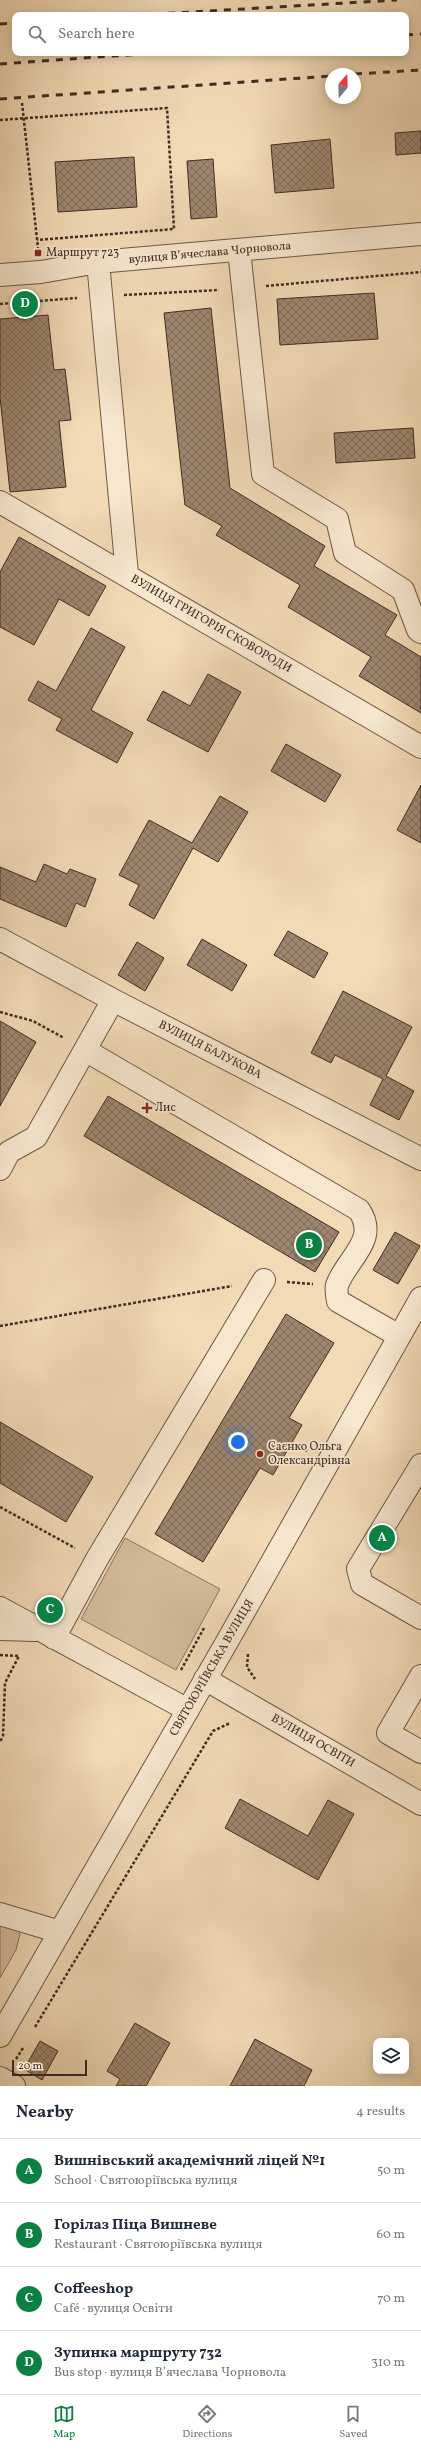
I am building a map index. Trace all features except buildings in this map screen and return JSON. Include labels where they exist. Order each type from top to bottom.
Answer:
[{"type":"street","name":"вулиця Вʼячеслава Чорновола","points":[[0,275],[41,272],[98,262],[421,234]]},
{"type":"street","points":[[239,250],[263,474],[337,519],[345,553],[404,590],[418,630],[421,632]]},
{"type":"street","points":[[98,262],[127,574]]},
{"type":"street","name":"ВУЛИЦЯ ГРИГОРІЯ СКОВОРОДИ","points":[[0,502],[127,574],[421,747]]},
{"type":"street","name":"ВУЛИЦЯ БАЛУКОВА","points":[[0,939],[112,1000],[421,1159]]},
{"type":"street","points":[[0,1169],[9,1152],[36,1137],[112,1000]]},
{"type":"street","points":[[85,1050],[359,1210],[367,1222],[366,1236],[337,1286],[338,1301],[399,1336]]},
{"type":"street","points":[[48,1634],[97,1560],[264,1280]]},
{"type":"street","name":"СВЯТОЮРІЇВСЬКА ВУЛИЦЯ","points":[[0,2036],[188,1710],[421,1298]]},
{"type":"street","points":[[421,1465],[358,1569],[362,1584],[421,1618]]},
{"type":"street","points":[[0,1608],[188,1710]]},
{"type":"street","points":[[0,1629],[48,1634]]},
{"type":"street","points":[[421,1676],[388,1733],[421,1752]]},
{"type":"street","name":"ВУЛИЦЯ ОСВІТИ","points":[[205,1679],[421,1804]]},
{"type":"street","points":[[0,1914],[60,1932]]},
{"type":"path","points":[[22,103],[41,272]]},
{"type":"path","points":[[0,120],[167,108],[174,228],[37,240]]},
{"type":"path","points":[[0,304],[102,296],[243,288],[421,272]]},
{"type":"path","points":[[0,1012],[33,1021],[85,1050]]},
{"type":"path","points":[[0,1326],[264,1280],[337,1286]]},
{"type":"path","points":[[0,1507],[97,1560]]},
{"type":"path","points":[[177,1677],[204,1628]]},
{"type":"path","points":[[249,1651],[247,1667],[255,1679]]},
{"type":"path","points":[[0,1655],[19,1656],[5,1682],[3,1736],[0,1742]]},
{"type":"path","points":[[32,2032],[213,1731],[230,1723]]},
{"type":"path","points":[[6,2082],[24,2046]]},
{"type":"shaded area","points":[[125,1538],[220,1589],[176,1670],[81,1619]]},
{"type":"shaded area","points":[[0,1925],[17,1929],[20,1934],[16,1950],[0,1978]]},
{"type":"railway","points":[[191,12],[397,0]]},
{"type":"railway","points":[[0,24],[12,23]]},
{"type":"railway","points":[[409,35],[421,34]]},
{"type":"railway","points":[[0,64],[113,56]]},
{"type":"railway","points":[[361,74],[421,70]]},
{"type":"railway","points":[[0,99],[325,76]]},
{"type":"place","name":"Маршрут 723","points":[[38,253]]},
{"type":"place","name":"Зупинка маршруту 732","points":[[25,304]]},
{"type":"place","name":"Лис","points":[[147,1108]]},
{"type":"place","name":"Горілаз Піца Вишневе","points":[[309,1245]]},
{"type":"place","name":"Саєнко Ольга Олександрівна","points":[[260,1454]]},
{"type":"place","name":"Вишнівський академічний ліцей №1","points":[[382,1538]]},
{"type":"place","name":"Coffeeshop","points":[[50,1610]]}]
